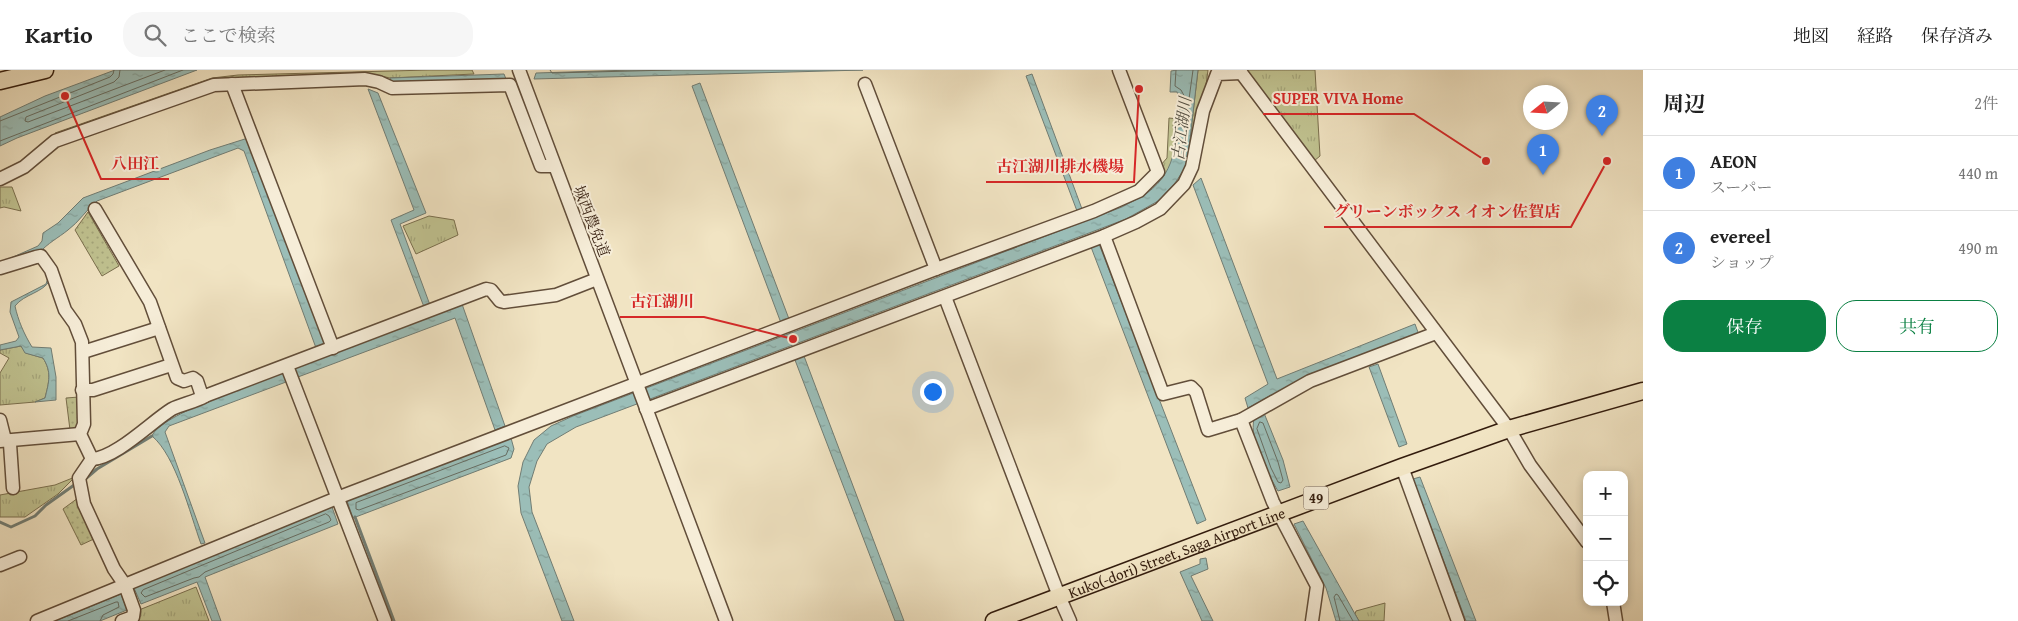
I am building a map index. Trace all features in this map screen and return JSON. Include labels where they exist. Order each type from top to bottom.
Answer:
[{"type":"main road","points":[[0,80],[45,70]]},
{"type":"main road","name":"Kuko(-dori) Street, Saga Airport Line","points":[[994,621],[1402,466],[1509,429],[1643,391]]},
{"type":"street","name":"城西農免道","points":[[518,70],[646,409]]},
{"type":"street","points":[[37,621],[338,498],[1094,211],[1139,191],[1158,172],[1119,70]]},
{"type":"street","points":[[726,621],[646,409],[945,297],[1136,222],[1160,208],[1184,184],[1192,167],[1203,111],[1216,74],[1240,71],[1509,429],[1530,465],[1583,537]]},
{"type":"street","points":[[0,178],[24,167],[55,142],[199,89],[214,85],[232,84],[365,80],[379,82],[392,88],[510,85],[541,166],[554,166]]},
{"type":"street","points":[[232,84],[333,348]]},
{"type":"street","points":[[865,84],[936,270]]},
{"type":"street","points":[[95,208],[150,302],[177,378],[184,381],[193,378],[197,381],[202,394],[205,396]]},
{"type":"street","points":[[1104,236],[1163,394],[1191,387],[1196,392],[1208,430],[1241,420],[1310,381],[1436,332]]},
{"type":"street","points":[[0,268],[38,257],[51,270],[65,310],[80,333],[83,352],[82,390],[84,424],[80,434],[92,459]]},
{"type":"street","points":[[92,459],[99,459],[122,446],[172,409],[486,289],[491,290],[500,301],[504,302],[556,295],[597,279]]},
{"type":"street","points":[[945,297],[1070,621]]},
{"type":"street","points":[[83,352],[159,328]]},
{"type":"street","points":[[82,390],[93,390],[171,365]]},
{"type":"street","points":[[287,366],[385,621]]},
{"type":"street","points":[[0,420],[4,440],[10,444],[13,488]]},
{"type":"street","points":[[1241,420],[1273,502],[1317,586],[1312,621]]},
{"type":"street","points":[[4,440],[80,434]]},
{"type":"street","points":[[92,459],[79,482],[88,512],[114,569],[125,586],[134,610],[133,616],[122,621]]},
{"type":"street","points":[[1402,466],[1458,621]]},
{"type":"street","points":[[0,565],[20,557]]},
{"type":"street","points":[[1614,606],[1616,621]]},
{"type":"green space","points":[[472,70],[474,74],[390,78],[381,76],[229,79],[57,138],[55,133],[212,78],[238,75]]},
{"type":"green space","points":[[1198,70],[1208,70],[1204,101],[1187,165]]},
{"type":"green space","points":[[1245,70],[1315,70],[1320,156],[1314,161]]},
{"type":"green space","points":[[1169,118],[1178,119],[1173,160],[1163,179],[1160,166],[1167,158]]},
{"type":"green space","points":[[0,187],[12,187],[21,211],[4,207],[0,208]]},
{"type":"green space","points":[[88,212],[119,266],[102,276],[75,230]]},
{"type":"green space","points":[[429,216],[454,220],[458,235],[416,254],[403,226]]},
{"type":"green space","points":[[21,346],[26,353],[43,358],[46,363],[49,377],[45,398],[35,402],[0,405],[0,373],[9,358],[0,353],[0,350]]},
{"type":"green space","points":[[79,397],[79,427],[70,430],[66,398]]},
{"type":"green space","points":[[75,477],[58,494],[25,517],[0,517],[0,495],[55,485]]},
{"type":"green space","points":[[78,498],[96,538],[81,545],[63,509]]},
{"type":"green space","points":[[196,587],[209,621],[132,621],[140,617],[139,610]]},
{"type":"green space","points":[[1385,603],[1384,621],[1359,621],[1355,614],[1356,611]]},
{"type":"water","points":[[115,70],[197,70],[0,146],[0,117],[45,96]]},
{"type":"water","points":[[632,70],[863,70],[534,79],[536,73]]},
{"type":"water","points":[[1198,70],[1187,165],[1175,183],[1158,201],[1126,219],[576,427],[547,444],[537,461],[529,487],[532,512],[574,621],[562,621],[521,513],[518,486],[523,462],[534,440],[551,426],[573,416],[1122,207],[1141,197],[1157,184],[1165,174],[1174,151],[1180,100],[1177,92],[1170,92],[1171,71]]},
{"type":"water","points":[[504,74],[506,79],[391,82],[390,78]]},
{"type":"water","points":[[1032,74],[1082,209],[1077,211],[1026,76]]},
{"type":"water","points":[[700,83],[789,319],[781,323],[692,86]]},
{"type":"water","points":[[368,89],[378,93],[426,213],[400,224],[430,305],[424,307],[391,220],[414,210]]},
{"type":"water","points":[[248,138],[326,344],[316,348],[244,151],[238,148],[97,201],[72,227],[49,243],[39,253],[50,280],[43,288],[23,299],[15,306],[26,337],[32,347],[51,348],[56,377],[56,400],[35,402],[45,398],[48,387],[49,373],[43,358],[25,353],[21,346],[0,350],[0,345],[16,341],[19,337],[10,312],[11,302],[46,284],[47,274],[39,261],[4,261],[38,246],[42,241],[43,233],[58,223],[83,198],[210,150]]},
{"type":"water","points":[[1201,178],[1277,379],[1415,324],[1419,335],[1289,386],[1248,408],[1245,398],[1268,384],[1193,185]]},
{"type":"water","points":[[1099,244],[1206,520],[1197,524],[1091,247]]},
{"type":"water","points":[[462,304],[505,426],[495,430],[455,318],[298,377],[294,368]]},
{"type":"water","points":[[804,356],[904,621],[895,621],[795,360]]},
{"type":"water","points":[[1378,364],[1407,444],[1399,447],[1369,367]]},
{"type":"water","points":[[283,373],[286,382],[169,426],[165,432],[205,543],[201,544],[175,471],[161,445],[152,436],[159,428],[190,409]]},
{"type":"water","points":[[1264,413],[1283,460],[1290,487],[1278,491],[1260,456],[1254,436],[1254,419]]},
{"type":"water","points":[[511,438],[514,449],[511,458],[353,518],[347,501]]},
{"type":"water","points":[[1420,477],[1476,621],[1466,621],[1413,479]]},
{"type":"water","points":[[332,507],[338,524],[205,577],[221,621],[212,621],[197,582],[141,604],[134,588]]},
{"type":"water","points":[[1303,521],[1359,621],[1336,621],[1326,588],[1294,524]]},
{"type":"water","points":[[1206,558],[1208,569],[1191,576],[1213,621],[1202,621],[1180,572],[1200,564],[1200,559]]},
{"type":"water","points":[[121,594],[127,610],[100,621],[55,621]]},
{"type":"waterway","name":"古江湖川","points":[[790,333],[796,347]]},
{"type":"waterway","points":[[83,481],[97,469],[152,436]]},
{"type":"waterway","points":[[0,522],[11,527],[35,516],[46,505],[77,483]]},
{"type":"waterway","points":[[355,517],[394,621]]},
{"type":"place","name":"古江湖川排水機場","points":[[1139,89]]},
{"type":"place","name":"八田江","points":[[65,96]]},
{"type":"place","name":"evereel","points":[[1602,136]]},
{"type":"place","name":"SUPER VIVA Home","points":[[1486,161]]},
{"type":"place","name":"グリーンボックス イオン佐賀店","points":[[1607,161]]},
{"type":"place","name":"AEON","points":[[1543,175]]},
{"type":"place","name":"古江湖川","points":[[793,339]]}]
